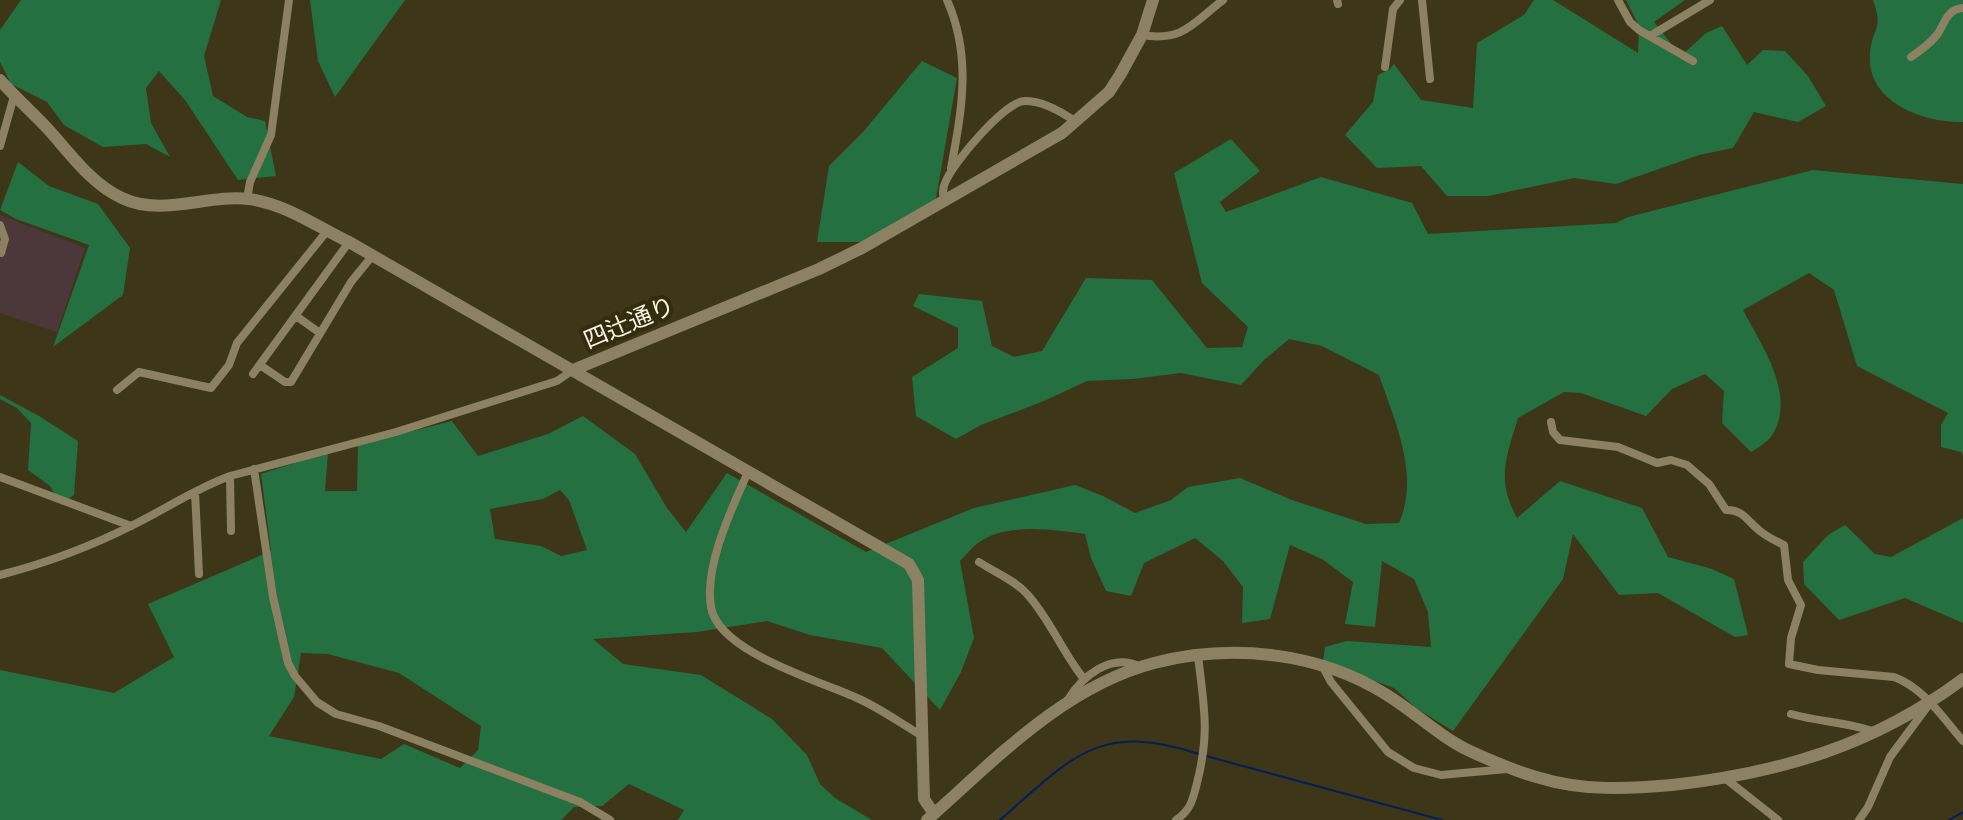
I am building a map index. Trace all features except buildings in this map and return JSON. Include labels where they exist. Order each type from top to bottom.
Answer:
[{"type":"street","points":[[247,199],[250,182],[271,135],[289,0]]},
{"type":"street","points":[[944,201],[943,190],[951,169],[964,85],[962,47],[947,0]]},
{"type":"street","name":"四辻通り","points":[[0,80],[97,183],[125,200],[161,205],[224,199],[270,203],[373,255],[573,370],[819,269],[862,248],[1049,141],[1109,92],[1142,35],[1153,0]]},
{"type":"street","points":[[1142,35],[1161,38],[1178,35],[1223,0]]},
{"type":"street","points":[[1385,67],[1393,9],[1400,0]]},
{"type":"street","points":[[1422,0],[1430,79]]},
{"type":"street","points":[[1618,0],[1630,22],[1693,61]]},
{"type":"street","points":[[1650,36],[1710,0]]},
{"type":"street","points":[[1911,57],[1935,37],[1948,14],[1955,8],[1963,8]]},
{"type":"street","points":[[0,146],[14,96]]},
{"type":"street","points":[[951,169],[1014,103],[1037,103],[1062,112],[1076,122]]},
{"type":"street","points":[[0,225],[5,239],[1,253]]},
{"type":"street","points":[[117,390],[139,372],[211,388],[229,365],[237,343],[327,231]]},
{"type":"street","points":[[253,374],[349,242]]},
{"type":"street","points":[[260,365],[285,382],[291,382],[351,282],[373,255]]},
{"type":"street","points":[[296,316],[320,333]]},
{"type":"street","points":[[0,575],[65,555],[132,526],[230,476],[396,432],[557,381],[573,370],[901,558],[915,572],[918,580],[924,799],[931,817],[1066,702],[1095,685],[1141,667],[1198,656],[1242,652],[1266,654],[1323,667],[1373,686],[1468,750],[1541,779],[1604,788],[1647,788],[1726,779],[1792,764],[1876,733],[1930,703],[1963,679]]},
{"type":"street","points":[[1551,422],[1553,432],[1560,440],[1618,447],[1657,463],[1671,460],[1687,465],[1709,484],[1726,510],[1742,513],[1762,534],[1784,545],[1788,580],[1801,605],[1791,638],[1789,664],[1905,681],[1930,703],[1963,741]]},
{"type":"street","points":[[254,469],[273,597],[288,663],[317,702],[336,714],[379,726],[580,802],[610,820]]},
{"type":"street","points":[[748,472],[721,541],[710,582],[715,620],[731,637],[768,661],[858,698],[921,735]]},
{"type":"street","points":[[230,476],[231,531]]},
{"type":"street","points":[[0,477],[132,526]]},
{"type":"street","points":[[195,492],[199,574]]},
{"type":"street","points":[[979,562],[1026,593],[1039,609],[1066,658],[1084,679]]},
{"type":"street","points":[[1176,820],[1190,808],[1205,751],[1205,716],[1198,656]]},
{"type":"street","points":[[1066,702],[1084,679],[1098,668],[1132,662],[1141,667]]},
{"type":"street","points":[[1323,667],[1331,682],[1388,752],[1414,768],[1441,775],[1511,768]]},
{"type":"street","points":[[1859,820],[1890,757],[1930,703]]},
{"type":"street","points":[[1791,714],[1860,726],[1876,733]]},
{"type":"street","points":[[1726,779],[1778,820]]},
{"type":"shaded area","points":[[0,215],[85,248],[57,332],[0,313]]},
{"type":"green space","points":[[21,0],[221,0],[204,56],[213,96],[247,117],[265,121],[276,176],[238,180],[185,100],[159,71],[146,88],[151,123],[170,157],[146,144],[103,147],[64,125],[47,102],[11,84],[0,62],[0,30]]},
{"type":"green space","points":[[310,0],[405,0],[335,97],[318,61]]},
{"type":"green space","points":[[1534,0],[1553,0],[1638,53],[1639,26],[1626,0],[1685,0],[1654,22],[1681,56],[1706,33],[1722,26],[1747,65],[1763,50],[1785,51],[1808,76],[1826,106],[1798,122],[1754,112],[1733,148],[1699,155],[1616,184],[1574,178],[1488,196],[1447,196],[1421,166],[1377,168],[1345,135],[1373,102],[1378,75],[1394,64],[1421,100],[1473,108],[1477,43],[1524,15]]},
{"type":"green space","points":[[1873,0],[1963,0],[1963,122],[1915,113],[1900,106],[1877,85],[1871,70],[1870,54],[1877,24]]},
{"type":"green space","points":[[922,61],[957,78],[935,204],[870,242],[817,242],[829,166],[863,132]]},
{"type":"green space","points":[[1231,139],[1260,171],[1220,202],[1226,212],[1321,177],[1412,203],[1428,234],[1616,223],[1628,217],[1813,170],[1963,184],[1963,455],[1941,447],[1941,425],[1948,413],[1857,366],[1834,290],[1809,273],[1743,310],[1774,372],[1781,405],[1771,437],[1756,449],[1751,452],[1722,423],[1724,391],[1705,374],[1672,389],[1646,416],[1581,393],[1564,392],[1518,418],[1505,468],[1507,492],[1517,518],[1560,481],[1642,508],[1668,557],[1712,569],[1734,579],[1748,635],[1735,637],[1658,593],[1619,595],[1573,534],[1563,579],[1453,731],[1416,708],[1394,688],[1323,662],[1325,647],[1347,641],[1431,647],[1428,612],[1414,579],[1382,561],[1375,627],[1345,624],[1353,582],[1322,559],[1290,545],[1270,619],[1242,623],[1243,587],[1223,561],[1195,538],[1144,563],[1131,596],[1106,591],[1091,558],[1085,534],[1016,530],[989,536],[960,561],[974,638],[961,672],[940,710],[882,648],[810,635],[767,621],[697,632],[593,639],[623,664],[701,675],[772,719],[807,755],[820,784],[835,798],[872,820],[678,820],[684,810],[629,784],[602,806],[574,807],[561,820],[0,820],[0,670],[114,693],[174,657],[148,604],[271,551],[261,474],[328,452],[325,491],[357,491],[358,445],[452,421],[478,456],[548,434],[583,416],[635,454],[667,508],[686,532],[727,473],[866,552],[974,508],[1075,485],[1135,513],[1171,500],[1188,487],[1240,478],[1292,500],[1366,524],[1399,523],[1405,505],[1406,467],[1398,430],[1379,375],[1322,346],[1289,339],[1241,385],[1181,373],[1087,381],[981,425],[956,439],[916,416],[912,377],[958,348],[958,328],[913,306],[919,294],[982,301],[992,346],[1014,357],[1042,351],[1086,278],[1152,280],[1207,348],[1242,347],[1248,327],[1202,283],[1174,173]],"holes":[[[560,490],[569,500],[587,550],[561,556],[541,546],[495,539],[490,509],[543,499]],[[301,653],[328,654],[399,673],[481,726],[478,750],[460,768],[404,744],[381,759],[269,736],[294,697]]]},
{"type":"green space","points":[[18,162],[49,186],[98,204],[130,248],[123,295],[53,347],[89,245],[16,219],[0,210]]},
{"type":"green space","points":[[0,395],[78,441],[74,495],[61,505],[50,486],[28,470],[31,423],[17,408],[0,399]]},
{"type":"green space","points":[[1963,518],[1963,623],[1905,598],[1839,620],[1804,584],[1803,562],[1828,535],[1845,525],[1875,554],[1891,557]]},
{"type":"waterway","points":[[1000,820],[1047,778],[1089,751],[1111,744],[1136,742],[1165,745],[1199,754]]},
{"type":"waterway","points":[[1206,756],[1442,820]]},
{"type":"waterway","points":[[1949,820],[1963,812]]}]
